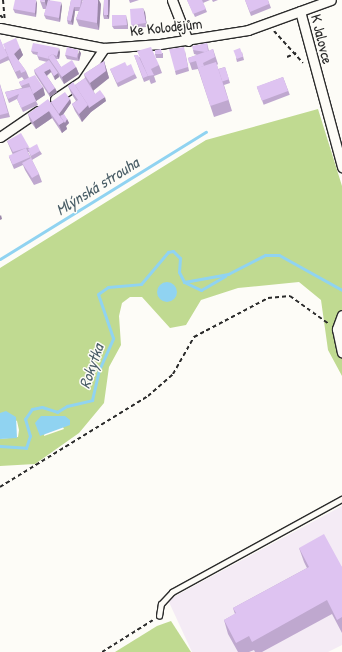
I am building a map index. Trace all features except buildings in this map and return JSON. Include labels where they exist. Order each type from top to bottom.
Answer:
[{"type":"street","points":[[172,0],[188,41]]},
{"type":"street","name":"Ke Kolodějům","points":[[3,29],[104,48],[188,41],[266,23],[331,0]]},
{"type":"street","name":"K Jalovce","points":[[300,11],[342,167]]},
{"type":"street","points":[[0,137],[82,81],[104,48]]},
{"type":"street","points":[[342,315],[337,329],[342,352]]},
{"type":"lane","points":[[159,616],[161,604],[172,592],[342,499]]},
{"type":"path","points":[[3,0],[5,20],[3,29]]},
{"type":"path","points":[[0,14],[5,20]]},
{"type":"path","points":[[266,23],[296,53],[287,57]]},
{"type":"path","points":[[0,487],[152,392],[173,374],[188,343],[203,331],[268,298],[290,296],[337,329]]},
{"type":"path","points":[[102,652],[159,616]]},
{"type":"shaded area","points":[[342,506],[342,645],[328,652],[192,652],[168,600]]},
{"type":"green space","points":[[318,109],[342,186],[342,376],[328,350],[321,300],[299,282],[238,288],[201,300],[186,325],[170,328],[142,297],[130,297],[122,303],[119,316],[121,345],[109,367],[104,403],[79,433],[35,464],[0,466],[0,439],[18,437],[19,430],[17,421],[0,413],[0,268],[206,140]],"holes":[[[47,418],[58,418],[64,429],[44,436]]]},
{"type":"green space","points":[[171,621],[191,652],[115,652],[157,626]]},
{"type":"water","points":[[167,282],[174,285],[177,292],[174,299],[167,302],[160,299],[157,292],[160,285]]},
{"type":"water","points":[[6,411],[16,417],[17,438],[0,439],[0,413]]},
{"type":"water","points":[[41,416],[65,416],[70,420],[70,425],[40,436],[35,423]]},
{"type":"waterway","name":"Mlýnská strouha","points":[[0,259],[206,132]]},
{"type":"waterway","name":"Rokytka","points":[[0,446],[26,448],[30,436],[25,419],[32,409],[42,407],[57,412],[67,406],[92,400],[99,370],[113,338],[98,294],[108,287],[141,284],[168,252],[173,251],[180,258],[179,272],[184,282],[228,274],[265,255],[279,255],[342,290]]},
{"type":"waterway","points":[[184,282],[201,290],[225,276]]}]
